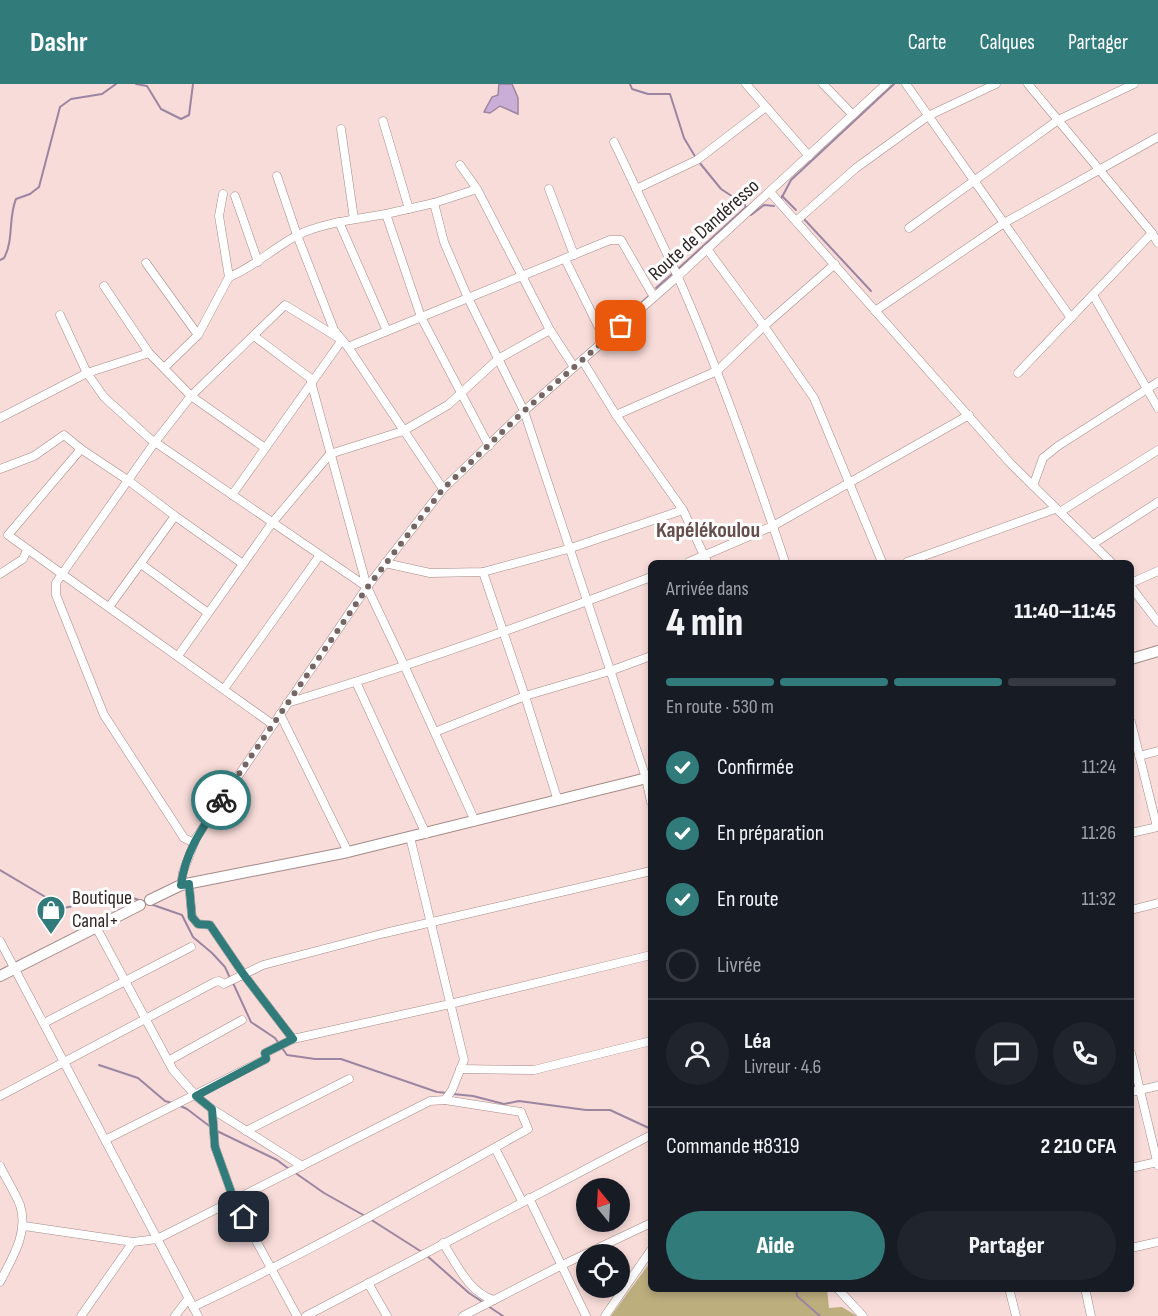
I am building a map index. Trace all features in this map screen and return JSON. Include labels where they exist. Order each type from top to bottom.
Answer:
[{"type":"highway","points":[[1134,657],[1158,651]]},
{"type":"highway","points":[[0,976],[185,885],[426,834],[648,778]]},
{"type":"street","points":[[746,84],[809,156]]},
{"type":"street","points":[[823,84],[853,115]]},
{"type":"street","name":"Route de Dandéresso","points":[[185,885],[183,872],[194,843],[367,588],[443,489],[524,411],[654,297],[886,84]]},
{"type":"street","points":[[906,84],[1071,318]]},
{"type":"street","points":[[796,221],[856,168],[928,116],[996,84]]},
{"type":"street","points":[[1028,84],[1097,170],[1151,231],[1158,243]]},
{"type":"street","points":[[909,228],[1058,120],[1134,84]]},
{"type":"street","points":[[636,189],[697,160],[766,107]]},
{"type":"street","points":[[383,121],[409,209]]},
{"type":"street","points":[[341,129],[354,219]]},
{"type":"street","points":[[875,311],[1004,223],[1158,137]]},
{"type":"street","points":[[614,142],[677,276],[717,371],[784,560]]},
{"type":"street","points":[[460,165],[477,189],[550,330],[574,367]]},
{"type":"street","points":[[277,176],[334,330],[348,347],[443,489]]},
{"type":"street","points":[[229,277],[248,270],[297,235],[339,222],[434,203],[477,189]]},
{"type":"street","points":[[549,189],[574,255]]},
{"type":"street","points":[[770,192],[1011,465],[1109,560]]},
{"type":"street","points":[[164,368],[198,335],[229,277],[219,216],[223,194]]},
{"type":"street","points":[[235,196],[258,262]]},
{"type":"street","points":[[434,203],[444,242],[468,298],[524,411],[568,549],[648,778]]},
{"type":"street","points":[[386,214],[421,318],[489,446]]},
{"type":"street","points":[[339,222],[387,331]]},
{"type":"street","points":[[1018,373],[1158,224]]},
{"type":"street","points":[[348,347],[610,240],[621,240],[654,297]]},
{"type":"street","points":[[707,249],[814,398],[881,560]]},
{"type":"street","points":[[564,259],[605,340]]},
{"type":"street","points":[[146,263],[198,335]]},
{"type":"street","points":[[616,415],[717,371],[835,264]]},
{"type":"street","points":[[104,286],[149,353],[191,396],[265,448]]},
{"type":"street","points":[[1093,295],[1158,408]]},
{"type":"street","points":[[194,843],[184,838],[104,715],[56,595],[56,583],[155,442],[191,396],[285,305],[342,339]]},
{"type":"street","points":[[60,315],[87,373],[104,397],[155,442],[367,588]]},
{"type":"street","points":[[178,656],[272,523],[330,454],[403,431],[448,405],[498,359],[550,330]]},
{"type":"street","points":[[254,336],[310,378],[367,588],[475,821]]},
{"type":"street","points":[[232,495],[342,339]]},
{"type":"street","points":[[0,418],[87,373],[149,353]]},
{"type":"street","points":[[582,360],[616,415],[683,510],[706,560],[850,484],[969,415]]},
{"type":"street","points":[[1033,486],[1043,458],[1158,382]]},
{"type":"street","points":[[0,469],[34,456],[64,435],[243,564]]},
{"type":"street","points":[[81,449],[8,535],[273,724]]},
{"type":"street","points":[[913,560],[1057,511],[1158,450]]},
{"type":"street","points":[[1093,544],[1158,502]]},
{"type":"street","points":[[385,563],[430,573],[483,572],[568,549],[683,510]]},
{"type":"street","points":[[109,607],[175,516]]},
{"type":"street","points":[[0,574],[23,559],[27,550]]},
{"type":"street","points":[[224,689],[320,555]]},
{"type":"street","points":[[141,564],[208,613]]},
{"type":"street","points":[[1134,583],[1158,571]]},
{"type":"street","points":[[483,572],[558,801]]},
{"type":"street","points":[[287,703],[503,632],[648,578]]},
{"type":"street","points":[[1134,589],[1158,622]]},
{"type":"street","points":[[435,732],[525,696],[648,657]]},
{"type":"street","points":[[356,682],[426,834]]},
{"type":"street","points":[[280,714],[348,852]]},
{"type":"street","points":[[1134,735],[1157,827],[1134,832]]},
{"type":"street","points":[[1139,756],[1158,750]]},
{"type":"street","points":[[411,837],[464,1060],[448,1096]]},
{"type":"street","points":[[0,1096],[215,982],[219,981],[224,984],[263,965],[430,922],[648,872]]},
{"type":"street","points":[[185,885],[192,917],[198,924],[210,925],[240,977],[293,1039]]},
{"type":"street","points":[[1134,909],[1158,903]]},
{"type":"street","points":[[96,927],[173,1070],[196,1096],[212,1109],[302,1166]]},
{"type":"street","points":[[0,941],[198,1316]]},
{"type":"street","points":[[44,1023],[191,947]]},
{"type":"street","points":[[105,1140],[266,1059],[265,1053],[293,1039],[450,1004],[648,955]]},
{"type":"street","points":[[168,1061],[242,1020]]},
{"type":"street","points":[[460,1069],[534,1070],[648,1042]]},
{"type":"street","points":[[1134,1065],[1158,1163],[1134,1167]]},
{"type":"street","points":[[246,1131],[349,1079]]},
{"type":"street","points":[[1134,1091],[1158,1086]]},
{"type":"street","points":[[24,1226],[133,1242],[157,1239],[430,1101],[448,1096],[521,1112],[528,1129],[364,1221],[273,1269],[193,1307]]},
{"type":"street","points":[[212,1109],[215,1147],[234,1200],[297,1316]]},
{"type":"street","points":[[306,1316],[525,1199],[648,1137]]},
{"type":"street","points":[[495,1148],[525,1199],[586,1316]]},
{"type":"street","points":[[0,1166],[20,1206],[24,1226],[18,1247],[0,1282]]},
{"type":"street","points":[[463,1316],[648,1224]]},
{"type":"street","points":[[81,1316],[133,1242]]},
{"type":"street","points":[[1134,1247],[1158,1242]]},
{"type":"street","points":[[443,1244],[473,1287],[487,1298],[494,1300]]},
{"type":"street","points":[[605,1316],[648,1254]]},
{"type":"street","points":[[368,1283],[387,1316]]},
{"type":"street","points":[[841,1292],[863,1316]]},
{"type":"street","points":[[1010,1292],[1016,1316]]},
{"type":"street","points":[[1086,1292],[1090,1316]]},
{"type":"street","points":[[175,1316],[188,1299]]},
{"type":"shaded area","points":[[499,84],[512,84],[518,98],[518,114],[500,106],[490,113],[484,112],[492,97],[498,95]]},
{"type":"shaded area","points":[[648,1265],[648,1292],[827,1292],[829,1308],[842,1307],[857,1316],[611,1316],[624,1298],[630,1298],[630,1290]]},
{"type":"waterway","points":[[0,260],[4,258],[9,244],[16,199],[30,194],[39,187],[60,107],[71,99],[102,94],[116,84]]},
{"type":"waterway","points":[[136,84],[147,86],[161,109],[181,119],[189,115],[193,84]]},
{"type":"waterway","points":[[630,84],[632,89],[648,94],[670,94],[684,138],[696,158]]},
{"type":"waterway","points":[[781,199],[791,180],[894,84]]},
{"type":"waterway","points":[[699,162],[721,189],[744,204],[748,210]]},
{"type":"waterway","points":[[782,196],[796,210]]},
{"type":"waterway","points":[[751,215],[764,205],[774,206]]},
{"type":"waterway","points":[[679,268],[746,207]]},
{"type":"waterway","points":[[804,219],[871,291]]},
{"type":"waterway","points":[[656,288],[672,274]]},
{"type":"waterway","points":[[604,335],[650,295]]},
{"type":"waterway","points":[[0,870],[64,908],[133,898],[182,915],[193,937],[225,967],[230,978]]},
{"type":"waterway","points":[[233,983],[251,1022],[275,1038],[287,1055],[315,1059],[341,1059],[437,1092],[447,1093]]},
{"type":"waterway","points":[[99,1065],[138,1078],[165,1101],[172,1103]]},
{"type":"waterway","points":[[453,1094],[473,1096],[504,1104],[519,1101],[586,1110],[610,1110],[648,1128]]},
{"type":"waterway","points":[[178,1105],[212,1128]]},
{"type":"waterway","points":[[217,1131],[277,1160],[289,1169]]},
{"type":"waterway","points":[[294,1172],[324,1193],[365,1216]]},
{"type":"waterway","points":[[370,1219],[425,1254],[469,1293],[484,1303]]},
{"type":"waterway","points":[[796,1292],[797,1296],[820,1316]]},
{"type":"waterway","points":[[488,1306],[503,1316]]},
{"type":"way so far","points":[[221,800],[367,588],[443,489],[524,411],[621,326]]},
{"type":"place","name":"Boutique Canal+","points":[[51,936]]},
{"type":"district","name":"Kapélékoulou","points":[[708,530]]},
{"type":"route","points":[[221,800],[196,838],[189,853],[181,885],[189,884],[192,917],[198,924],[210,925],[244,975],[293,1039],[265,1053],[266,1059],[196,1096],[212,1109],[215,1147],[234,1200],[244,1217]]}]
